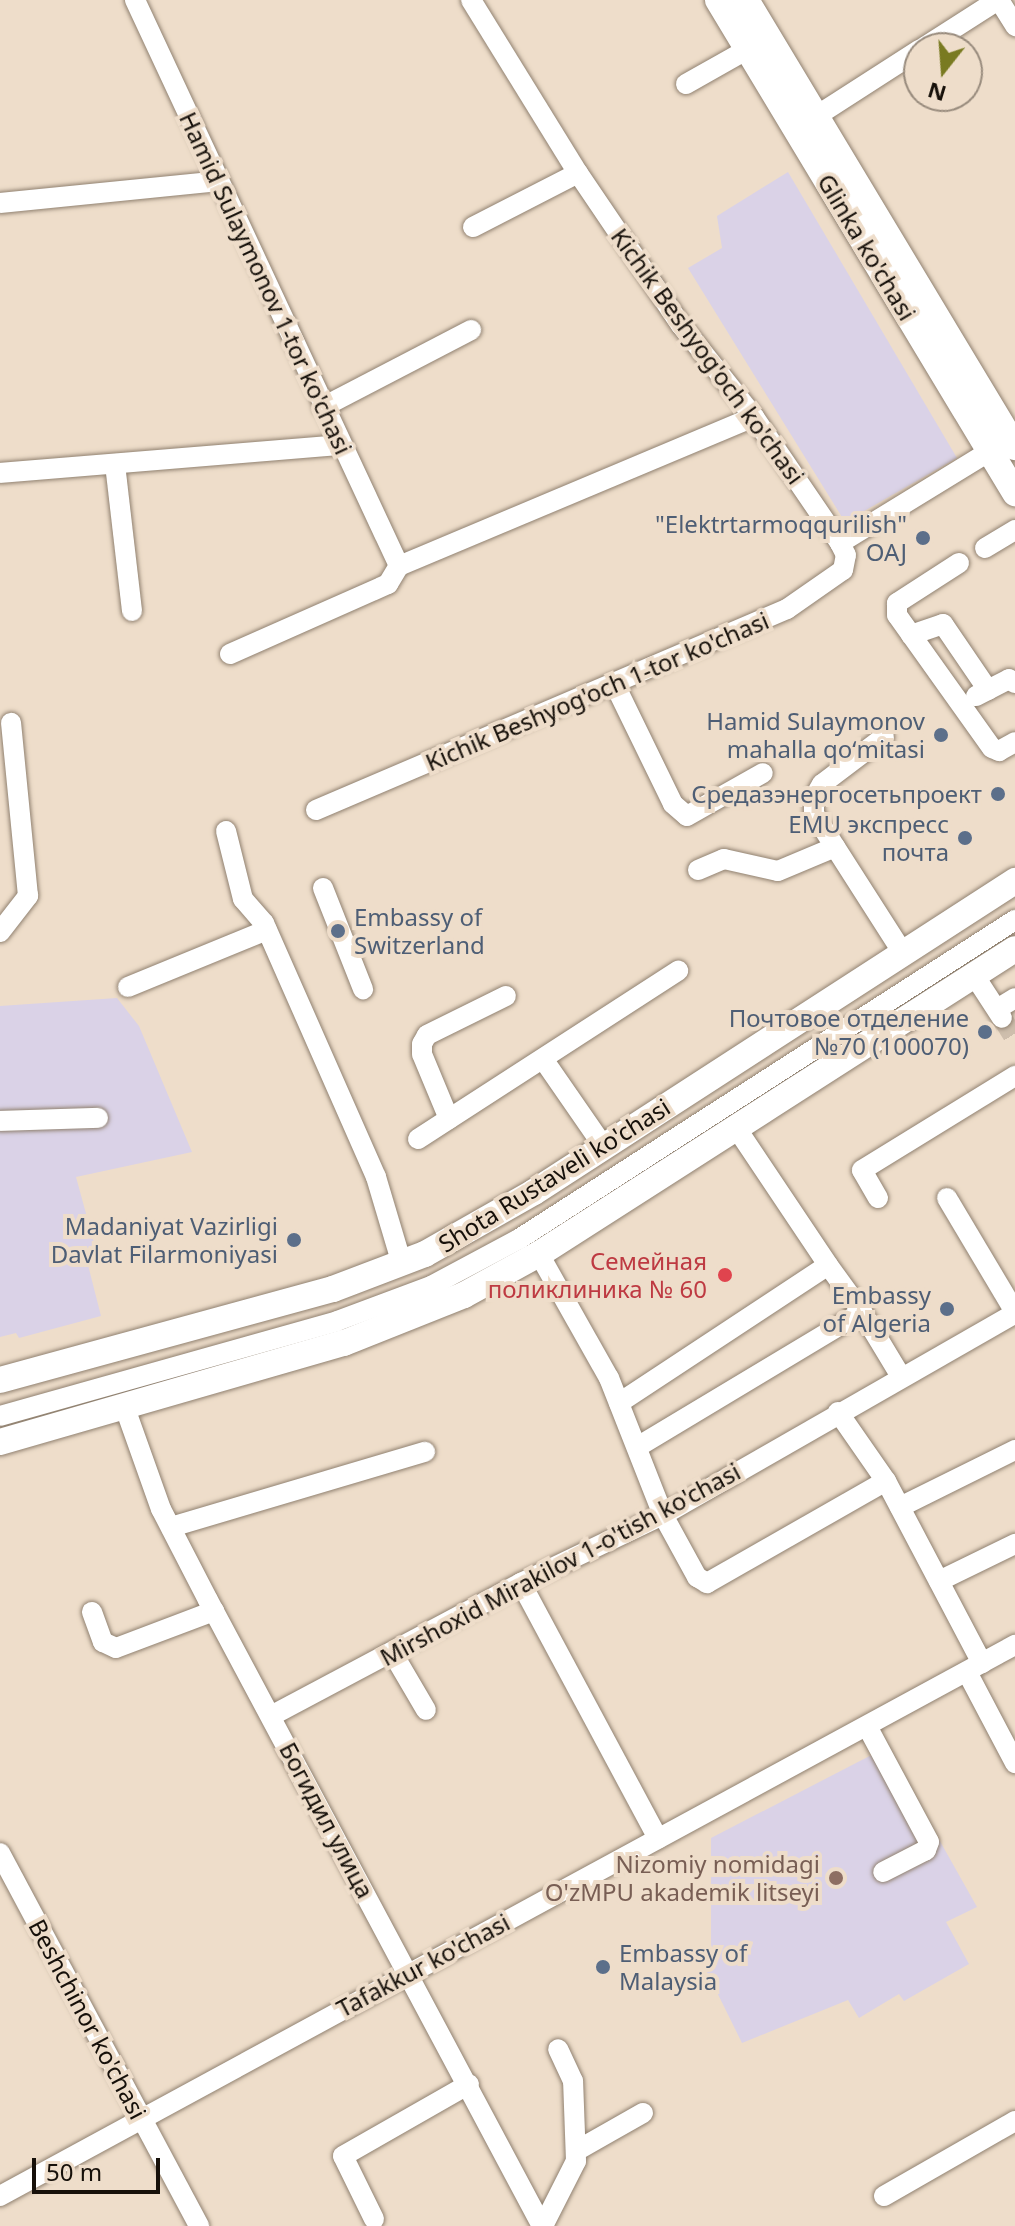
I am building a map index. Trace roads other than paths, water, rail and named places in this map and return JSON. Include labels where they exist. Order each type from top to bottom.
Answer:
[{"type":"main road","name":"Glinka ko'chasi","points":[[718,0],[748,49],[806,122]]},
{"type":"main road","name":"Glinka ko'chasi","points":[[746,0],[806,122],[1005,445],[1015,493]]},
{"type":"main road","name":"Shota Rustaveli ko'chasi","points":[[0,1380],[333,1289],[402,1264],[469,1231],[604,1147],[1015,881]]},
{"type":"main road","points":[[0,1442],[125,1408],[396,1324],[464,1295],[539,1254],[1015,949]]},
{"type":"street","name":"Hamid Sulaymonov 1-tor ko'chasi","points":[[135,0],[399,566]]},
{"type":"street","name":"Kichik Beshyog'och ko'chasi","points":[[471,0],[578,173],[681,325],[754,417],[840,543]]},
{"type":"street","points":[[948,32],[998,0],[1015,26]]},
{"type":"street","points":[[686,84],[748,49]]},
{"type":"street","points":[[806,122],[903,60]]},
{"type":"street","points":[[473,227],[578,173]]},
{"type":"street","points":[[0,203],[219,181]]},
{"type":"street","points":[[323,407],[471,330]]},
{"type":"street","points":[[230,654],[388,584],[399,566],[754,417]]},
{"type":"street","points":[[0,473],[341,445]]},
{"type":"street","points":[[840,543],[1005,445]]},
{"type":"street","points":[[115,464],[132,611]]},
{"type":"street","points":[[985,548],[1015,530]]},
{"type":"street","name":"Kichik Beshyog'och 1-tor ko'chasi","points":[[316,810],[615,685],[812,593],[843,570],[846,555],[840,543]]},
{"type":"street","points":[[959,563],[897,603],[897,615],[992,748],[999,751],[1015,742]]},
{"type":"street","points":[[911,635],[943,624],[988,690]]},
{"type":"street","points":[[962,703],[1009,679],[1015,683]]},
{"type":"street","points":[[615,685],[673,804],[687,816],[763,773]]},
{"type":"street","points":[[0,932],[28,896],[11,723]]},
{"type":"street","points":[[884,737],[822,784],[814,798],[814,814],[903,953]]},
{"type":"street","points":[[226,831],[243,899],[267,930],[376,1177],[402,1264]]},
{"type":"street","points":[[698,870],[724,859],[778,871],[835,847]]},
{"type":"street","points":[[323,888],[363,989]]},
{"type":"street","points":[[0,1405],[338,1310],[447,1267],[512,1232],[1015,909]]},
{"type":"street","points":[[0,1416],[337,1321],[443,1280],[519,1239],[1015,920]]},
{"type":"street","points":[[128,987],[267,930]]},
{"type":"street","points":[[418,1139],[678,971]]},
{"type":"street","points":[[974,975],[1000,1014],[1015,998]]},
{"type":"street","points":[[449,1119],[422,1044],[427,1035],[506,996]]},
{"type":"street","points":[[543,1059],[604,1147]]},
{"type":"street","points":[[878,1198],[862,1170],[1015,1076]]},
{"type":"street","points":[[0,1121],[98,1118]]},
{"type":"street","points":[[737,1129],[862,1312],[900,1375]]},
{"type":"street","points":[[947,1198],[1015,1313]]},
{"type":"street","points":[[539,1254],[619,1403],[639,1446],[663,1515],[697,1577],[707,1583],[886,1481]]},
{"type":"street","points":[[619,1403],[828,1265]]},
{"type":"street","points":[[639,1446],[862,1312]]},
{"type":"street","name":"Mirshoxid Mirakilov 1-o'tish ko'chasi","points":[[271,1716],[521,1583],[663,1515],[900,1375],[1015,1313]]},
{"type":"street","name":"Богидил улица","points":[[125,1408],[171,1527],[542,2226]]},
{"type":"street","points":[[838,1412],[886,1481],[939,1581],[1015,1763]]},
{"type":"street","points":[[900,1507],[1015,1450]]},
{"type":"street","points":[[171,1527],[425,1452]]},
{"type":"street","points":[[939,1581],[1015,1544]]},
{"type":"street","points":[[521,1583],[658,1839]]},
{"type":"street","points":[[92,1612],[103,1642],[116,1648],[214,1611]]},
{"type":"street","name":"Tafakkur ko'chasi","points":[[0,2196],[409,1972],[868,1728],[1015,1645]]},
{"type":"street","points":[[392,1652],[426,1710]]},
{"type":"street","points":[[868,1728],[929,1842],[926,1850],[883,1872]]},
{"type":"street","name":"Beshchinor ko'chasi","points":[[3,1866],[199,2226]]},
{"type":"street","points":[[542,2226],[576,2161],[573,2081],[558,2049]]},
{"type":"street","points":[[374,2219],[343,2156],[469,2084]]},
{"type":"street","points":[[576,2151],[643,2113]]},
{"type":"street","points":[[884,2196],[1015,2121]]},
{"type":"tunnel","points":[[1002,1018],[1015,1039]]},
{"type":"place","name":"\"Elektrtarmoqqurilish\" OAJ","points":[[923,538]]},
{"type":"place","name":"Hamid Sulaymonov mahalla qoʻmitasi","points":[[941,735]]},
{"type":"place","name":"Средазэнергосетьпроект","points":[[998,794]]},
{"type":"place","name":"EMU экспресс почта","points":[[965,838]]},
{"type":"place","name":"Embassy of Switzerland","points":[[338,931]]},
{"type":"place","name":"Почтовое отделение №70 (100070)","points":[[985,1032]]},
{"type":"place","name":"Madaniyat Vazirligi Davlat Filarmoniyasi","points":[[294,1240]]},
{"type":"place","name":"Семейная поликлиника № 60","points":[[725,1275]]},
{"type":"place","name":"Embassy of Algeria","points":[[947,1309]]},
{"type":"place","name":"Nizomiy nomidagi O'zMPU akademik litseyi","points":[[836,1878]]},
{"type":"place","name":"Embassy of Malaysia","points":[[603,1967]]}]
